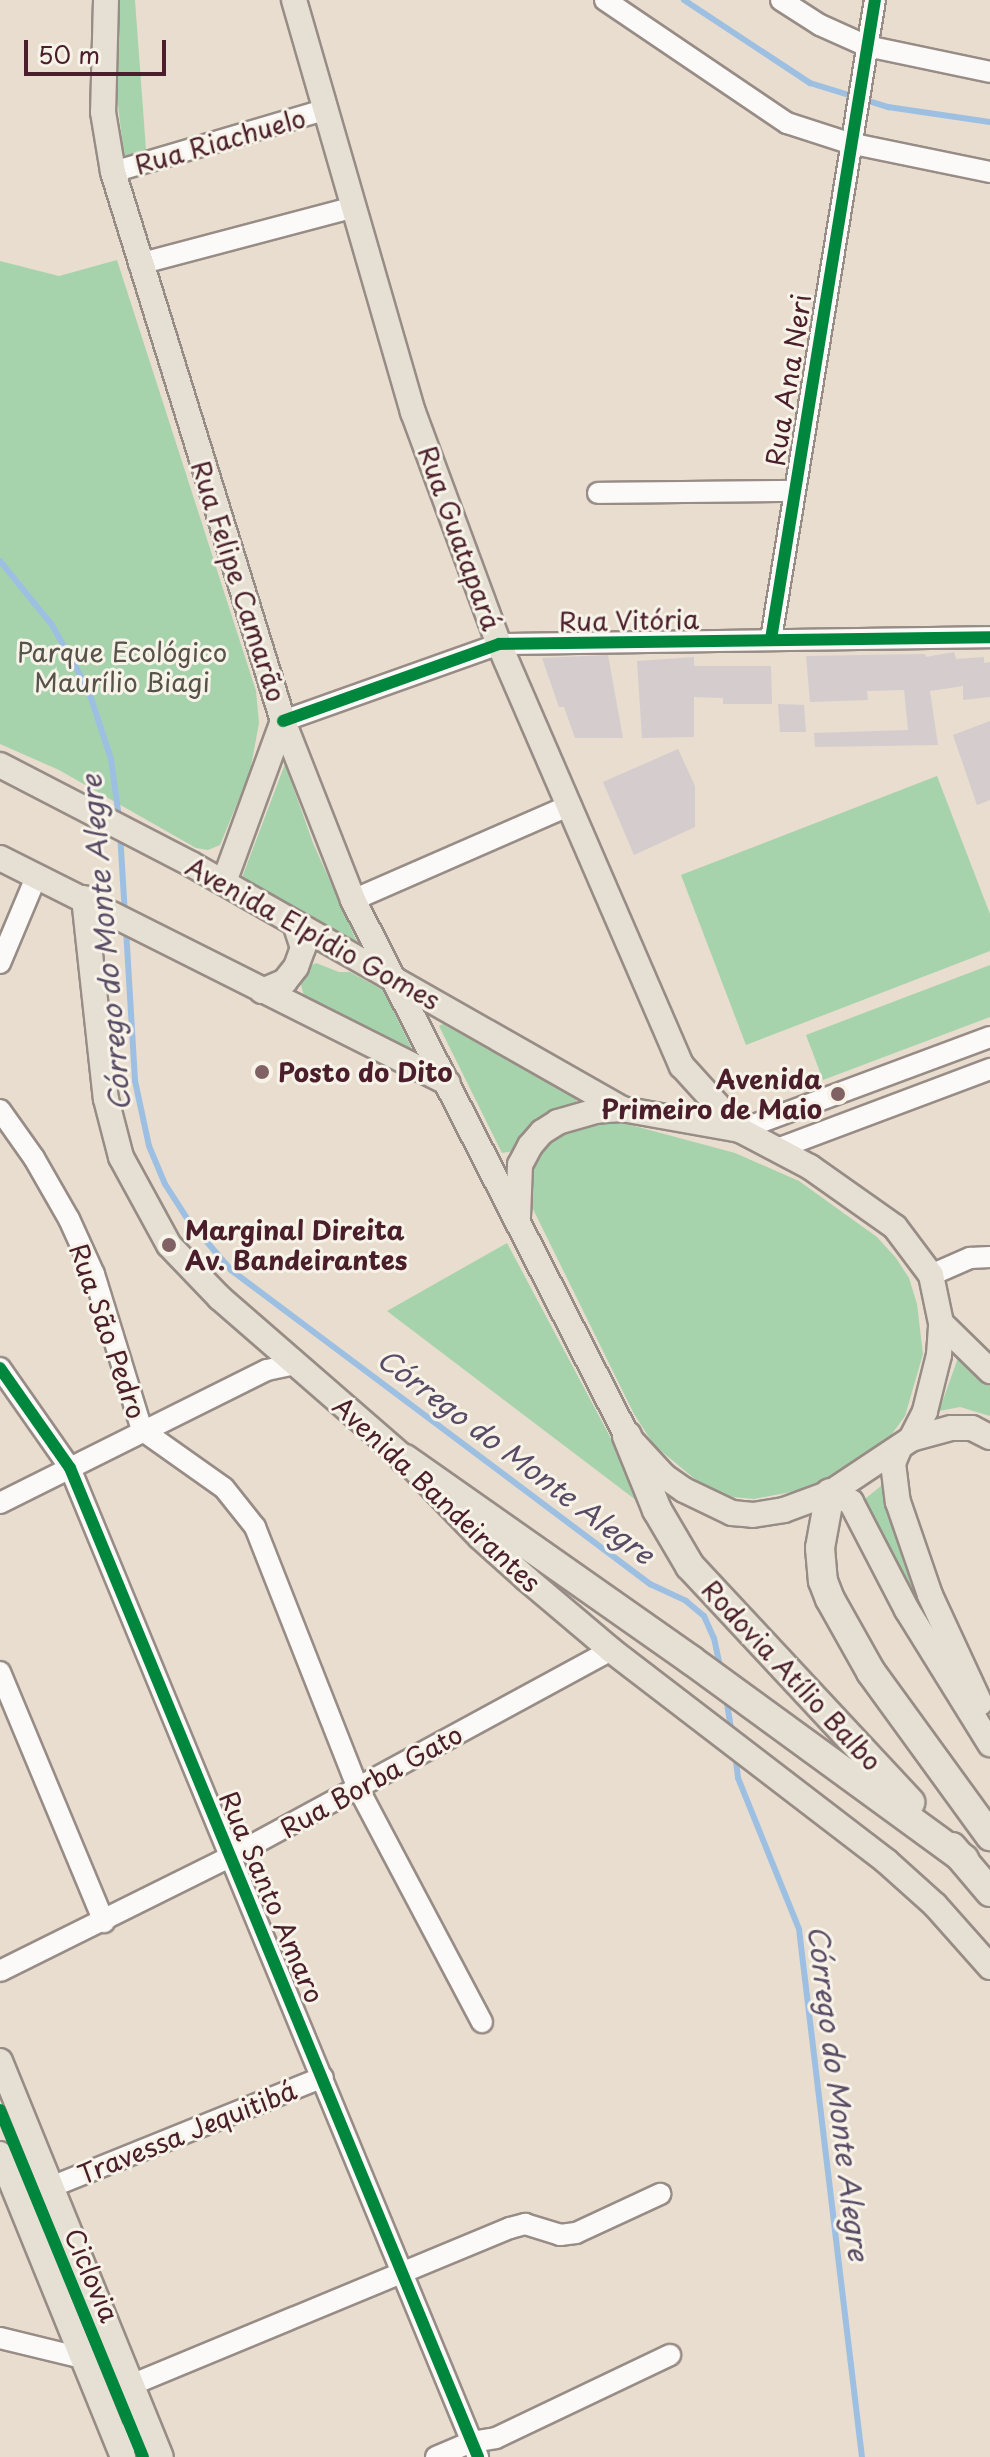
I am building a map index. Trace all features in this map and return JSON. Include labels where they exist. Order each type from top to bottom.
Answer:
[{"type":"highway","name":"Rodovia Atílio Balbo","points":[[627,1436],[657,1510],[690,1566],[964,1859],[990,1892]]},
{"type":"highway","points":[[405,1459],[691,1660],[964,1859]]},
{"type":"highway","name":"Rodovia Atílio Balbo","points":[[830,1493],[820,1548],[822,1573],[830,1599],[871,1672],[990,1836]]},
{"type":"main road","name":"Rua Felipe Camarão","points":[[106,0],[103,112],[113,172],[283,721],[353,900],[518,1217]]},
{"type":"main road","name":"Rua Guatapará","points":[[294,0],[413,412],[499,644],[682,1066],[740,1130]]},
{"type":"main road","points":[[224,882],[283,721]]},
{"type":"main road","name":"Avenida Elpídio Gomes","points":[[0,765],[224,882],[622,1109]]},
{"type":"main road","points":[[0,858],[448,1083]]},
{"type":"main road","name":"Avenida Bandeirantes","points":[[84,898],[106,1099],[121,1157],[169,1245],[220,1298],[405,1459],[480,1537],[611,1650],[886,1861],[935,1905],[990,1967]]},
{"type":"main road","points":[[262,991],[285,981],[296,967],[303,948],[295,924]]},
{"type":"main road","points":[[990,1437],[972,1428],[951,1428],[905,1444],[830,1493],[784,1510],[753,1515],[732,1513],[707,1503],[664,1476],[627,1436],[518,1217],[520,1165],[542,1132],[574,1117],[622,1109],[740,1130],[840,1186],[895,1227],[931,1275],[941,1323],[939,1355],[925,1411],[905,1444],[893,1463],[898,1502],[930,1595],[990,1724]]},
{"type":"main road","points":[[941,1323],[990,1371]]},
{"type":"main road","points":[[830,1493],[851,1502],[907,1610],[990,1744]]},
{"type":"main road","points":[[0,2061],[161,2457]]},
{"type":"main road","points":[[0,2154],[122,2456]]},
{"type":"street","points":[[605,0],[787,123],[851,135],[990,172]]},
{"type":"street","points":[[781,0],[865,57],[990,72]]},
{"type":"street","name":"Rua Ana Neri","points":[[771,639],[875,0]]},
{"type":"street","name":"Rua Riachuelo","points":[[113,172],[327,109]]},
{"type":"street","points":[[139,264],[355,207]]},
{"type":"street","points":[[598,493],[793,491]]},
{"type":"street","name":"Rua Vitória","points":[[283,721],[499,644],[990,637]]},
{"type":"street","points":[[353,900],[570,805]]},
{"type":"street","points":[[0,963],[37,875]]},
{"type":"street","points":[[740,1130],[990,1037]]},
{"type":"street","points":[[777,1149],[990,1069]]},
{"type":"street","name":"Rua São Pedro","points":[[0,1110],[69,1219],[94,1274],[142,1430],[224,1488],[255,1527],[358,1788],[482,2022]]},
{"type":"street","points":[[931,1275],[970,1258],[990,1257]]},
{"type":"street","points":[[0,1503],[267,1370],[295,1364]]},
{"type":"street","name":"Rua Santo Amaro","points":[[0,1368],[70,1468],[475,2450]]},
{"type":"street","name":"Rua Borba Gato","points":[[0,1971],[232,1856],[611,1650]]},
{"type":"street","points":[[0,1672],[104,1922]]},
{"type":"street","name":"Travessa Jequitibá","points":[[51,2187],[323,2077]]},
{"type":"street","points":[[122,2456],[135,2396],[510,2228],[525,2224],[560,2235],[576,2233],[660,2194]]},
{"type":"street","points":[[0,2338],[82,2358]]},
{"type":"street","points":[[436,2457],[475,2450],[670,2355]]},
{"type":"green space","points":[[117,0],[135,0],[146,150],[124,157],[114,70]]},
{"type":"green space","name":"Parque Ecológico Maurílio Biagi","points":[[117,260],[256,691],[259,723],[250,772],[220,845],[208,850],[196,848],[59,770],[0,744],[0,261],[59,276]]},
{"type":"green space","points":[[285,764],[313,843],[358,944],[241,880]]},
{"type":"green space","points":[[937,776],[990,914],[990,951],[746,1045],[681,875]]},
{"type":"green space","points":[[316,963],[339,972],[350,972],[383,990],[413,1051],[304,996],[300,981],[308,967]]},
{"type":"green space","points":[[990,965],[990,1017],[823,1080],[806,1035]]},
{"type":"green space","points":[[443,1024],[578,1098],[575,1104],[543,1119],[521,1138],[514,1151],[502,1153],[439,1026]]},
{"type":"green space","points":[[616,1121],[735,1153],[799,1181],[877,1237],[896,1258],[909,1278],[917,1304],[923,1354],[905,1416],[884,1445],[812,1488],[754,1499],[733,1497],[702,1485],[654,1445],[634,1414],[529,1201],[526,1180],[535,1155],[563,1133]]},
{"type":"green space","points":[[507,1243],[649,1510],[387,1311]]},
{"type":"green space","points":[[959,1355],[990,1386],[990,1416],[960,1407],[939,1411]]},
{"type":"green space","points":[[886,1482],[903,1552],[936,1640],[861,1502]]},
{"type":"building","points":[[954,652],[956,659],[984,657],[984,663],[990,662],[990,697],[963,700],[963,686],[930,691],[938,745],[815,747],[814,733],[908,730],[904,690],[867,691],[868,700],[810,702],[806,656],[925,654],[926,657]]},
{"type":"building","points":[[608,655],[623,738],[575,738],[564,707],[559,707],[542,658]]},
{"type":"building","points":[[694,657],[694,666],[771,666],[772,704],[723,704],[723,698],[694,697],[694,737],[642,738],[637,661]]},
{"type":"building","points":[[778,704],[804,705],[806,732],[780,732]]},
{"type":"building","points":[[990,721],[990,800],[977,805],[953,735]]},
{"type":"building","points":[[678,749],[695,786],[695,827],[634,855],[603,782]]},
{"type":"waterway","points":[[684,0],[810,83],[888,107],[990,122]]},
{"type":"waterway","name":"Córrego do Monte Alegre","points":[[0,561],[52,625],[88,689],[111,759],[119,818]]},
{"type":"waterway","name":"Córrego do Monte Alegre","points":[[120,833],[125,914]]},
{"type":"waterway","name":"Córrego do Monte Alegre","points":[[126,929],[135,1081],[149,1146],[165,1184],[188,1220],[231,1270],[650,1584],[686,1601],[704,1616],[714,1638],[721,1670]]},
{"type":"waterway","name":"Córrego do Monte Alegre","points":[[726,1697],[732,1734]]},
{"type":"waterway","name":"Córrego do Monte Alegre","points":[[735,1753],[738,1778],[799,1929],[862,2457]]},
{"type":"cycle path","points":[[771,639],[875,0]]},
{"type":"cycle path","points":[[283,721],[499,644],[990,637]]},
{"type":"cycle path","points":[[0,1368],[70,1468],[478,2457]]},
{"type":"cycle path","name":"Ciclovia","points":[[0,2110],[143,2457]]},
{"type":"place","name":"Posto do Dito","points":[[262,1072]]},
{"type":"place","name":"Avenida Primeiro de Maio","points":[[838,1094]]},
{"type":"place","name":"Marginal Direita Av. Bandeirantes","points":[[169,1245]]}]
